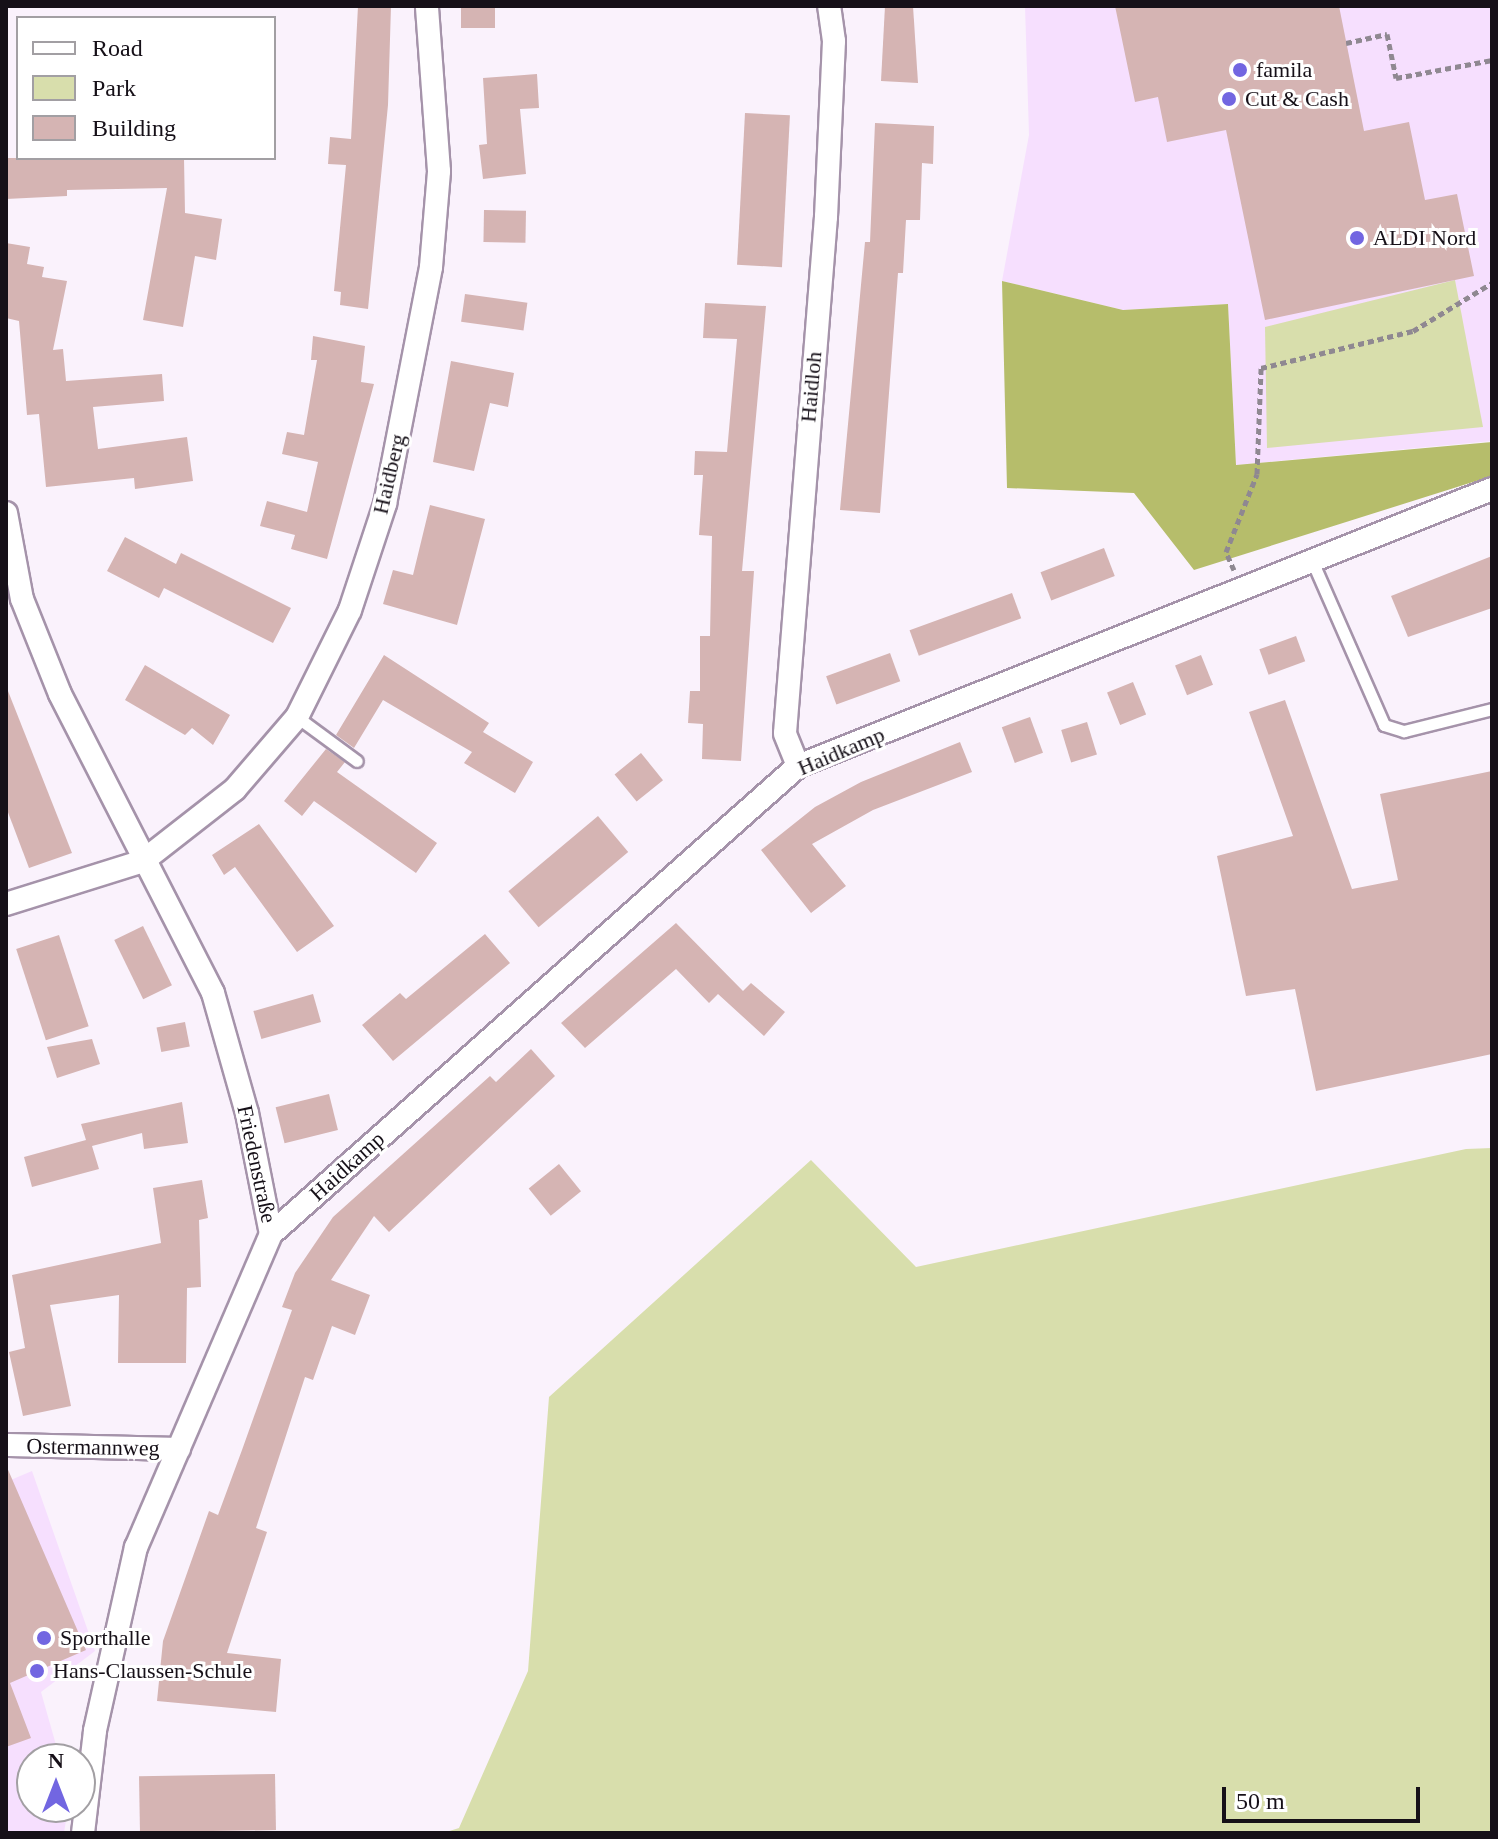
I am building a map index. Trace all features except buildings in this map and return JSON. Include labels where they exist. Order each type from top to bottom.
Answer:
[{"type":"street","name":"Haidberg","points":[[143,861],[235,789],[297,717],[350,610],[385,504],[431,267],[439,171],[427,6]]},
{"type":"street","name":"Haidloh","points":[[798,766],[785,733],[826,217],[834,41],[829,6]]},
{"type":"street","name":"Haidkamp","points":[[271,1234],[798,766],[1242,592],[1492,489]]},
{"type":"street","name":"Friedenstraße","points":[[6,513],[28,612],[60,694],[143,861],[169,901],[213,993],[247,1113],[271,1234],[136,1547],[95,1731],[83,1833]]},
{"type":"street","points":[[6,904],[143,861]]},
{"type":"street","name":"Ostermannweg","points":[[6,1445],[179,1449]]},
{"type":"lane","points":[[1313,563],[1384,725],[1404,731],[1492,709]]},
{"type":"lane","points":[[297,717],[357,761]]},
{"type":"path","points":[[1346,43],[1387,34],[1396,78],[1492,60]]},
{"type":"path","points":[[1242,592],[1226,552],[1257,474],[1261,368],[1413,331],[1492,283]]},
{"type":"shaded area","points":[[1025,6],[1492,6],[1492,441],[1236,465],[1228,304],[1123,310],[1002,281],[1029,135]]},
{"type":"shaded area","name":"Hans-Claussen-Schule","points":[[32,1471],[95,1651],[41,1692],[55,1743],[16,1743],[16,1823],[66,1823],[64,1833],[6,1833],[6,1482]]},
{"type":"green space","points":[[1455,280],[1483,427],[1267,448],[1265,327]]},
{"type":"green space","points":[[1002,281],[1123,310],[1228,304],[1236,465],[1492,442],[1492,476],[1194,570],[1134,493],[1007,488]]},
{"type":"green space","points":[[1492,1148],[1492,1833],[443,1833],[459,1828],[528,1671],[549,1397],[811,1160],[916,1267],[1466,1149]]},
{"type":"place","name":"famila","points":[[1240,70]]},
{"type":"place","name":"Cut & Cash","points":[[1229,99]]},
{"type":"place","name":"ALDI Nord","points":[[1357,238]]},
{"type":"place","name":"Sporthalle","points":[[44,1638]]},
{"type":"place","name":"Hans-Claussen-Schule","points":[[37,1671]]}]
